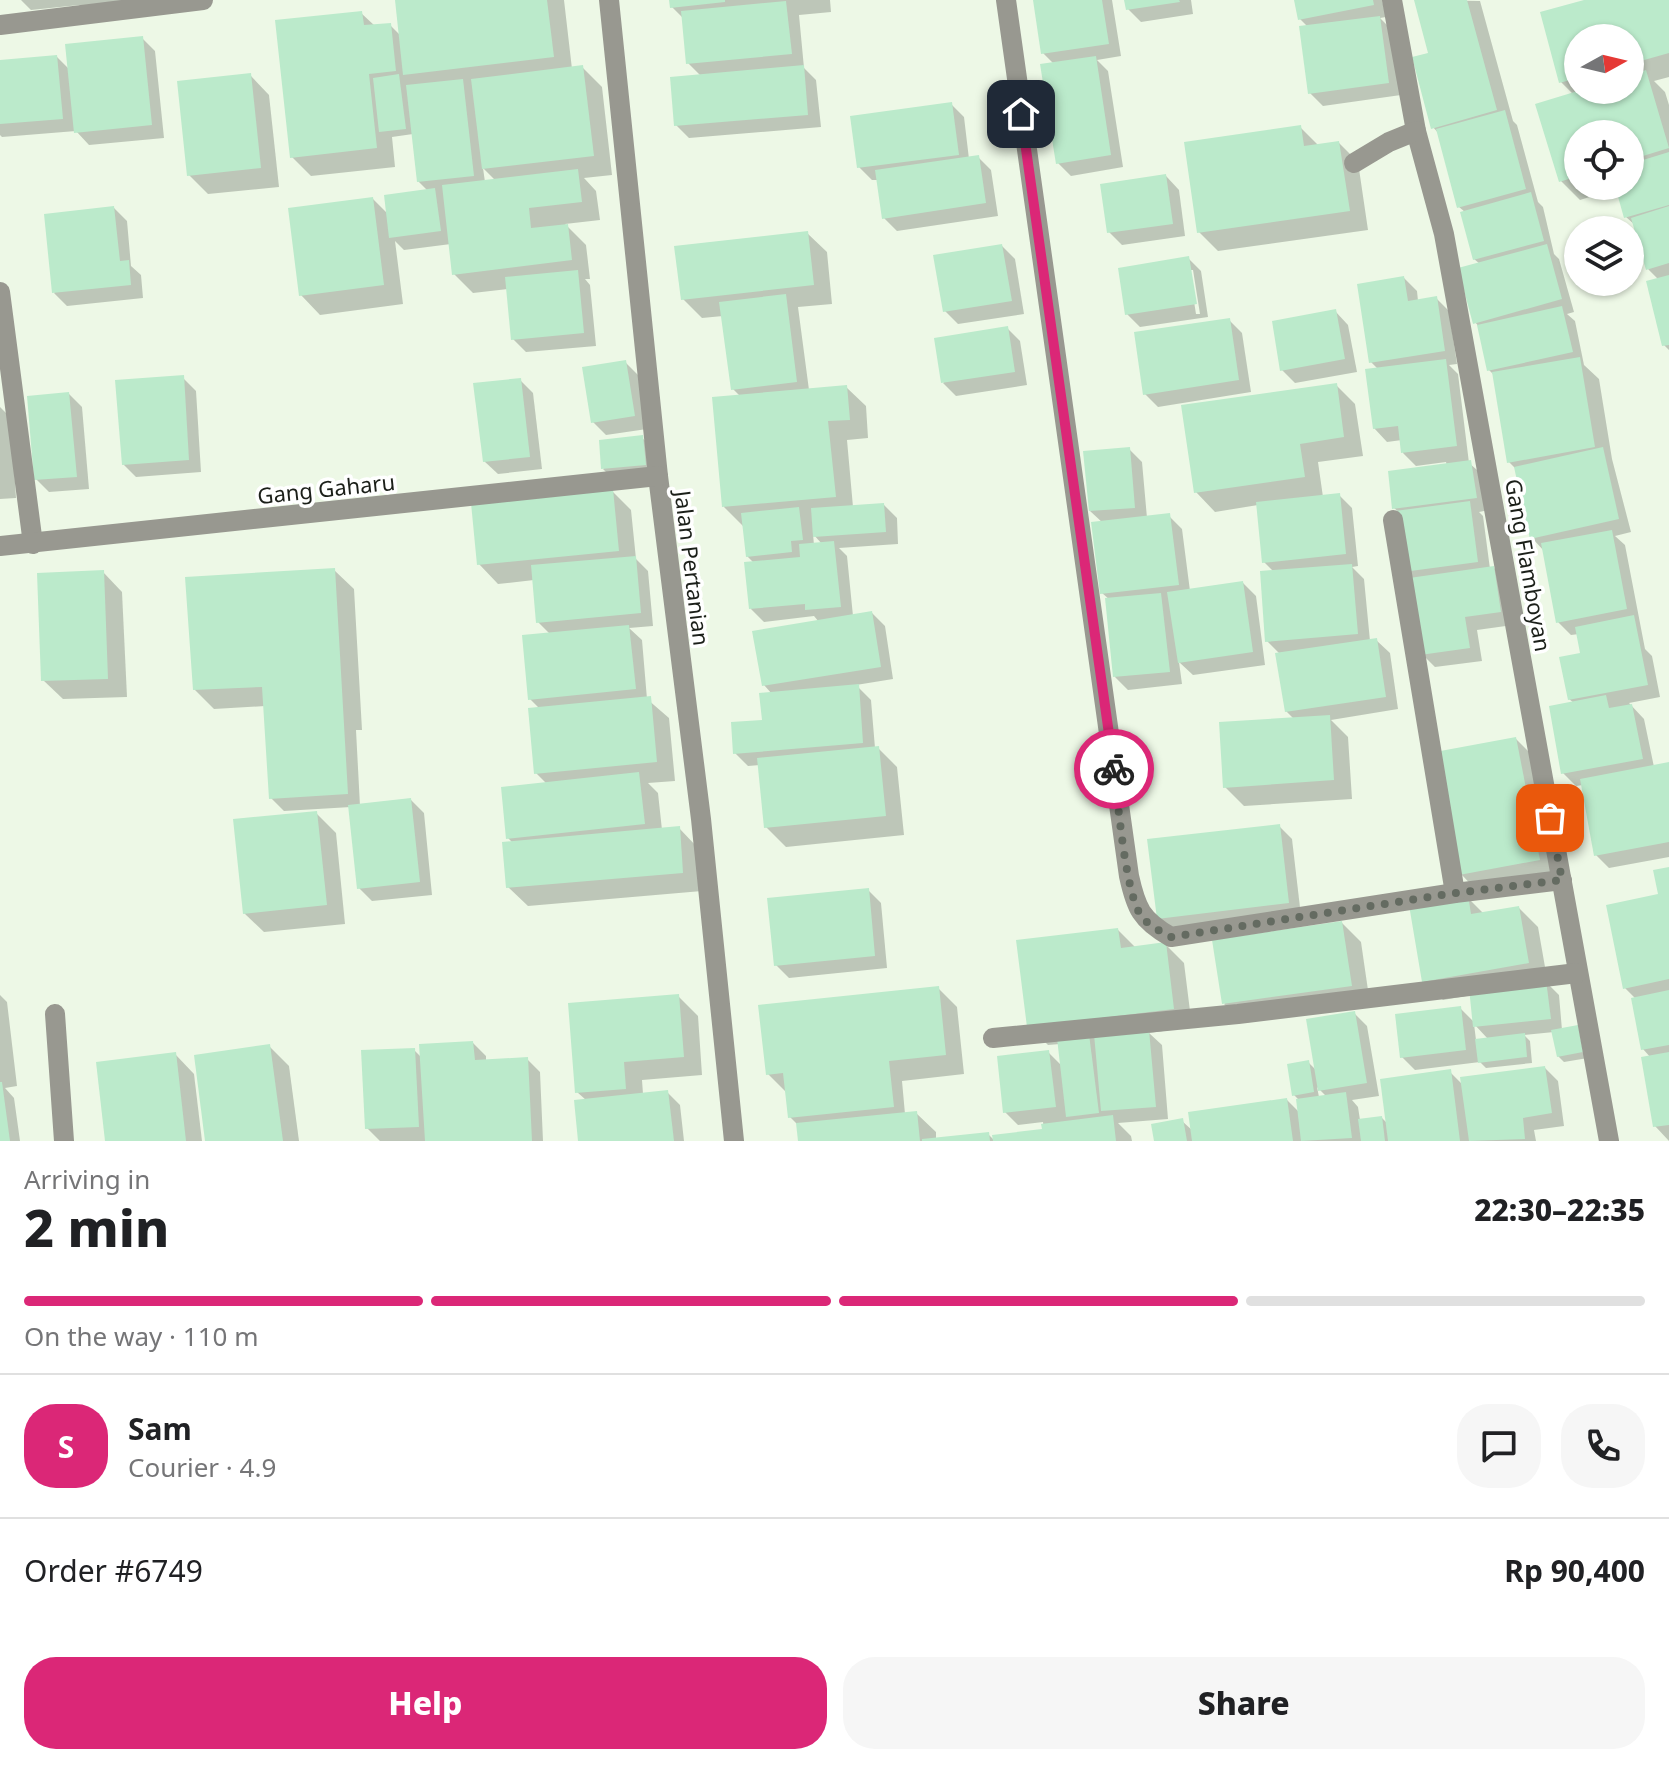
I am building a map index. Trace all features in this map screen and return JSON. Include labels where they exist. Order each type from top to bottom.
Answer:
[{"type":"street","points":[[0,25],[203,0]]},
{"type":"street","name":"Jalan Pertanian","points":[[609,0],[658,476],[701,819],[734,1141]]},
{"type":"street","points":[[1006,0],[1129,876],[1140,914],[1154,928],[1171,937],[1455,893],[1562,880]]},
{"type":"street","name":"Gang Flamboyan","points":[[1392,0],[1416,131],[1444,234],[1562,880],[1603,1140]]},
{"type":"street","points":[[1354,163],[1389,142],[1416,131]]},
{"type":"street","points":[[0,292],[33,544]]},
{"type":"street","name":"Gang Gaharu","points":[[0,546],[658,476]]},
{"type":"street","points":[[1393,520],[1455,893]]},
{"type":"street","points":[[993,1038],[1238,1014],[1577,973]]},
{"type":"street","points":[[55,1014],[64,1141]]},
{"type":"building","points":[[395,0],[547,0],[554,57],[403,75]]},
{"type":"building","points":[[669,0],[725,0],[725,2],[670,8]]},
{"type":"building","points":[[1033,0],[1102,0],[1109,44],[1041,54]]},
{"type":"building","points":[[1124,0],[1179,0],[1180,2],[1126,10]]},
{"type":"building","points":[[1294,0],[1373,0],[1374,5],[1298,20]]},
{"type":"building","points":[[1414,0],[1467,0],[1497,110],[1431,129],[1412,57],[1428,53]]},
{"type":"building","points":[[1584,0],[1669,0],[1669,53],[1644,60],[1644,24],[1564,24],[1564,82],[1559,83],[1540,12]]},
{"type":"building","points":[[786,1],[792,54],[686,64],[681,11]]},
{"type":"building","points":[[362,11],[364,25],[391,23],[396,71],[369,74],[377,148],[290,158],[275,20]]},
{"type":"building","points":[[1380,16],[1389,83],[1308,94],[1299,26]]},
{"type":"building","points":[[143,36],[152,125],[74,133],[65,44]]},
{"type":"building","points":[[57,55],[63,119],[0,124],[0,60]]},
{"type":"building","points":[[1096,56],[1111,155],[1056,164],[1040,64]]},
{"type":"building","points":[[583,65],[594,156],[482,169],[471,79]]},
{"type":"building","points":[[804,65],[808,115],[674,126],[670,77]]},
{"type":"building","points":[[1644,71],[1669,148],[1644,156],[1644,120],[1564,120],[1564,180],[1559,182],[1535,104],[1564,95],[1564,104],[1644,104]]},
{"type":"building","points":[[251,73],[261,168],[187,176],[177,81]]},
{"type":"building","points":[[399,74],[406,129],[379,132],[373,78]]},
{"type":"building","points":[[463,79],[474,176],[417,182],[406,85]]},
{"type":"building","points":[[952,102],[959,155],[857,168],[850,116]]},
{"type":"building","points":[[1505,110],[1526,189],[1457,208],[1436,129]]},
{"type":"building","points":[[1301,125],[1304,146],[1339,141],[1350,211],[1197,233],[1184,142]]},
{"type":"building","points":[[1669,152],[1669,205],[1623,216],[1619,200],[1644,200],[1644,160]]},
{"type":"building","points":[[979,155],[986,203],[882,219],[875,170]]},
{"type":"building","points":[[578,169],[582,202],[529,208],[531,228],[568,224],[572,260],[452,275],[442,185]]},
{"type":"building","points":[[1166,174],[1173,224],[1107,233],[1100,184]]},
{"type":"building","points":[[435,188],[441,231],[389,238],[384,195]]},
{"type":"building","points":[[1531,192],[1544,241],[1473,260],[1460,212]]},
{"type":"building","points":[[373,197],[384,285],[299,296],[288,208]]},
{"type":"building","points":[[114,206],[120,261],[129,260],[131,285],[52,293],[44,214]]},
{"type":"building","points":[[1669,206],[1669,263],[1646,270],[1644,216],[1637,216]]},
{"type":"building","points":[[808,231],[814,285],[681,300],[674,246]]},
{"type":"building","points":[[1002,244],[1012,301],[943,312],[933,255]]},
{"type":"building","points":[[1547,244],[1562,299],[1473,324],[1458,268]]},
{"type":"building","points":[[1189,256],[1197,304],[1125,315],[1118,268]]},
{"type":"building","points":[[578,270],[584,333],[511,340],[505,277]]},
{"type":"building","points":[[1669,275],[1669,345],[1662,346],[1646,281]]},
{"type":"building","points":[[1404,276],[1408,301],[1437,296],[1445,351],[1369,363],[1357,284]]},
{"type":"building","points":[[786,294],[797,382],[731,390],[719,302]]},
{"type":"building","points":[[1562,306],[1573,352],[1487,371],[1477,325]]},
{"type":"building","points":[[1336,309],[1345,359],[1280,371],[1272,321]]},
{"type":"building","points":[[1230,318],[1239,380],[1143,395],[1134,332]]},
{"type":"building","points":[[1008,326],[1015,372],[941,383],[934,338]]},
{"type":"building","points":[[1580,357],[1595,447],[1507,463],[1492,372]]},
{"type":"building","points":[[1446,359],[1457,446],[1401,453],[1398,426],[1373,429],[1365,369]]},
{"type":"building","points":[[626,360],[635,416],[591,423],[582,367]]},
{"type":"building","points":[[184,375],[189,460],[122,465],[115,380]]},
{"type":"building","points":[[521,378],[530,457],[483,462],[473,383]]},
{"type":"building","points":[[1337,383],[1344,437],[1300,444],[1305,477],[1194,493],[1181,405]]},
{"type":"building","points":[[847,385],[850,420],[828,421],[836,497],[722,507],[712,397]]},
{"type":"building","points":[[69,392],[77,477],[34,480],[27,396]]},
{"type":"building","points":[[643,435],[646,465],[601,469],[599,440]]},
{"type":"building","points":[[1130,447],[1135,508],[1089,511],[1083,451]]},
{"type":"building","points":[[1603,447],[1619,519],[1530,539],[1514,467]]},
{"type":"building","points":[[1471,460],[1477,498],[1392,509],[1388,471]]},
{"type":"building","points":[[613,489],[619,551],[477,565],[471,503]]},
{"type":"building","points":[[1340,493],[1346,554],[1262,563],[1256,502]]},
{"type":"building","points":[[1470,501],[1478,562],[1403,572],[1395,511]]},
{"type":"building","points":[[884,503],[886,532],[813,537],[811,508]]},
{"type":"building","points":[[799,507],[803,540],[791,541],[792,552],[746,557],[741,513]]},
{"type":"building","points":[[1170,513],[1179,585],[1100,594],[1091,522]]},
{"type":"building","points":[[1612,530],[1627,609],[1556,623],[1541,543]]},
{"type":"building","points":[[834,541],[841,607],[805,610],[805,604],[749,609],[744,562],[800,557],[799,544]]},
{"type":"building","points":[[636,556],[641,613],[536,623],[531,565]]},
{"type":"building","points":[[1352,564],[1358,634],[1265,642],[1260,571]]},
{"type":"building","points":[[1494,566],[1501,612],[1465,617],[1470,648],[1420,655],[1409,578]]},
{"type":"building","points":[[335,568],[348,794],[269,799],[262,687],[193,690],[185,577]]},
{"type":"building","points":[[104,570],[108,679],[41,681],[37,573]]},
{"type":"building","points":[[1243,581],[1253,652],[1178,663],[1167,592]]},
{"type":"building","points":[[1161,593],[1170,672],[1113,677],[1105,598]]},
{"type":"building","points":[[872,611],[881,667],[762,686],[752,631]]},
{"type":"building","points":[[1634,615],[1648,685],[1568,700],[1559,657],[1580,653],[1575,627]]},
{"type":"building","points":[[629,625],[636,689],[528,700],[522,635]]},
{"type":"building","points":[[1377,638],[1386,697],[1285,712],[1275,653]]},
{"type":"building","points":[[859,684],[863,743],[733,754],[731,722],[762,720],[759,693]]},
{"type":"building","points":[[1606,695],[1609,708],[1632,704],[1643,759],[1561,774],[1549,706]]},
{"type":"building","points":[[651,696],[657,762],[534,774],[528,708]]},
{"type":"building","points":[[1330,715],[1334,780],[1223,788],[1219,722]]},
{"type":"building","points":[[1516,737],[1540,860],[1459,875],[1435,752]]},
{"type":"building","points":[[879,746],[886,816],[764,828],[757,758]]},
{"type":"building","points":[[1669,762],[1669,842],[1594,856],[1580,779]]},
{"type":"building","points":[[639,772],[645,824],[506,839],[501,787]]},
{"type":"building","points":[[411,798],[420,882],[357,889],[348,805]]},
{"type":"building","points":[[317,811],[327,905],[243,914],[233,819]]},
{"type":"building","points":[[1280,824],[1289,903],[1157,919],[1147,839]]},
{"type":"building","points":[[680,826],[683,873],[506,888],[502,842]]},
{"type":"building","points":[[1669,867],[1669,979],[1623,989],[1606,905],[1658,894],[1653,870]]},
{"type":"building","points":[[869,888],[875,956],[774,966],[767,898]]},
{"type":"building","points":[[1468,895],[1471,914],[1519,906],[1529,963],[1422,982],[1409,905]]},
{"type":"building","points":[[1342,921],[1352,986],[1222,1004],[1212,940]]},
{"type":"building","points":[[1118,928],[1121,948],[1166,942],[1174,1009],[1027,1027],[1016,940]]},
{"type":"building","points":[[1546,980],[1551,1019],[1473,1027],[1469,988]]},
{"type":"building","points":[[939,986],[946,1055],[889,1061],[894,1107],[788,1118],[783,1073],[766,1075],[758,1005]]},
{"type":"building","points":[[1669,990],[1669,1045],[1641,1050],[1631,998]]},
{"type":"building","points":[[679,994],[684,1057],[624,1062],[626,1089],[575,1093],[568,1003]]},
{"type":"building","points":[[1461,1006],[1466,1050],[1400,1058],[1395,1014]]},
{"type":"building","points":[[1355,1011],[1367,1083],[1318,1091],[1306,1019]]},
{"type":"building","points":[[1578,1025],[1583,1052],[1557,1057],[1551,1030]]},
{"type":"building","points":[[1149,1030],[1156,1107],[1101,1111],[1094,1034]]},
{"type":"building","points":[[1525,1033],[1527,1057],[1478,1063],[1475,1039]]},
{"type":"building","points":[[1089,1034],[1099,1113],[1066,1117],[1057,1038]]},
{"type":"building","points":[[473,1041],[475,1060],[528,1057],[532,1141],[425,1141],[419,1044]]},
{"type":"building","points":[[270,1044],[283,1141],[205,1141],[194,1055]]},
{"type":"building","points":[[415,1048],[419,1127],[365,1129],[361,1050]]},
{"type":"building","points":[[1049,1050],[1056,1107],[1003,1113],[997,1056]]},
{"type":"building","points":[[176,1052],[186,1141],[105,1141],[96,1062]]},
{"type":"building","points":[[1669,1052],[1669,1125],[1653,1127],[1641,1057]]},
{"type":"building","points":[[1309,1060],[1314,1092],[1292,1096],[1287,1064]]},
{"type":"building","points":[[1545,1066],[1552,1113],[1523,1118],[1525,1139],[1469,1141],[1460,1077]]},
{"type":"building","points":[[1451,1069],[1460,1141],[1388,1141],[1380,1079]]},
{"type":"building","points":[[2,1082],[10,1141],[0,1141]]},
{"type":"building","points":[[668,1090],[674,1141],[578,1141],[574,1100]]},
{"type":"building","points":[[1346,1092],[1352,1138],[1301,1141],[1296,1099]]},
{"type":"building","points":[[1287,1098],[1293,1141],[1192,1141],[1188,1112]]},
{"type":"building","points":[[917,1111],[920,1141],[798,1141],[796,1123]]},
{"type":"building","points":[[1113,1115],[1116,1141],[993,1141],[992,1135],[1042,1129],[1041,1124]]},
{"type":"building","points":[[1382,1116],[1385,1141],[1361,1141],[1358,1119]]},
{"type":"building","points":[[1183,1118],[1187,1141],[1154,1141],[1151,1124]]},
{"type":"building","points":[[989,1132],[990,1141],[922,1141],[922,1139]]},
{"type":"way so far","points":[[1114,769],[1129,876],[1140,914],[1154,928],[1171,937],[1455,893],[1562,880],[1550,818]]},
{"type":"route","points":[[1021,114],[1114,769]]}]
